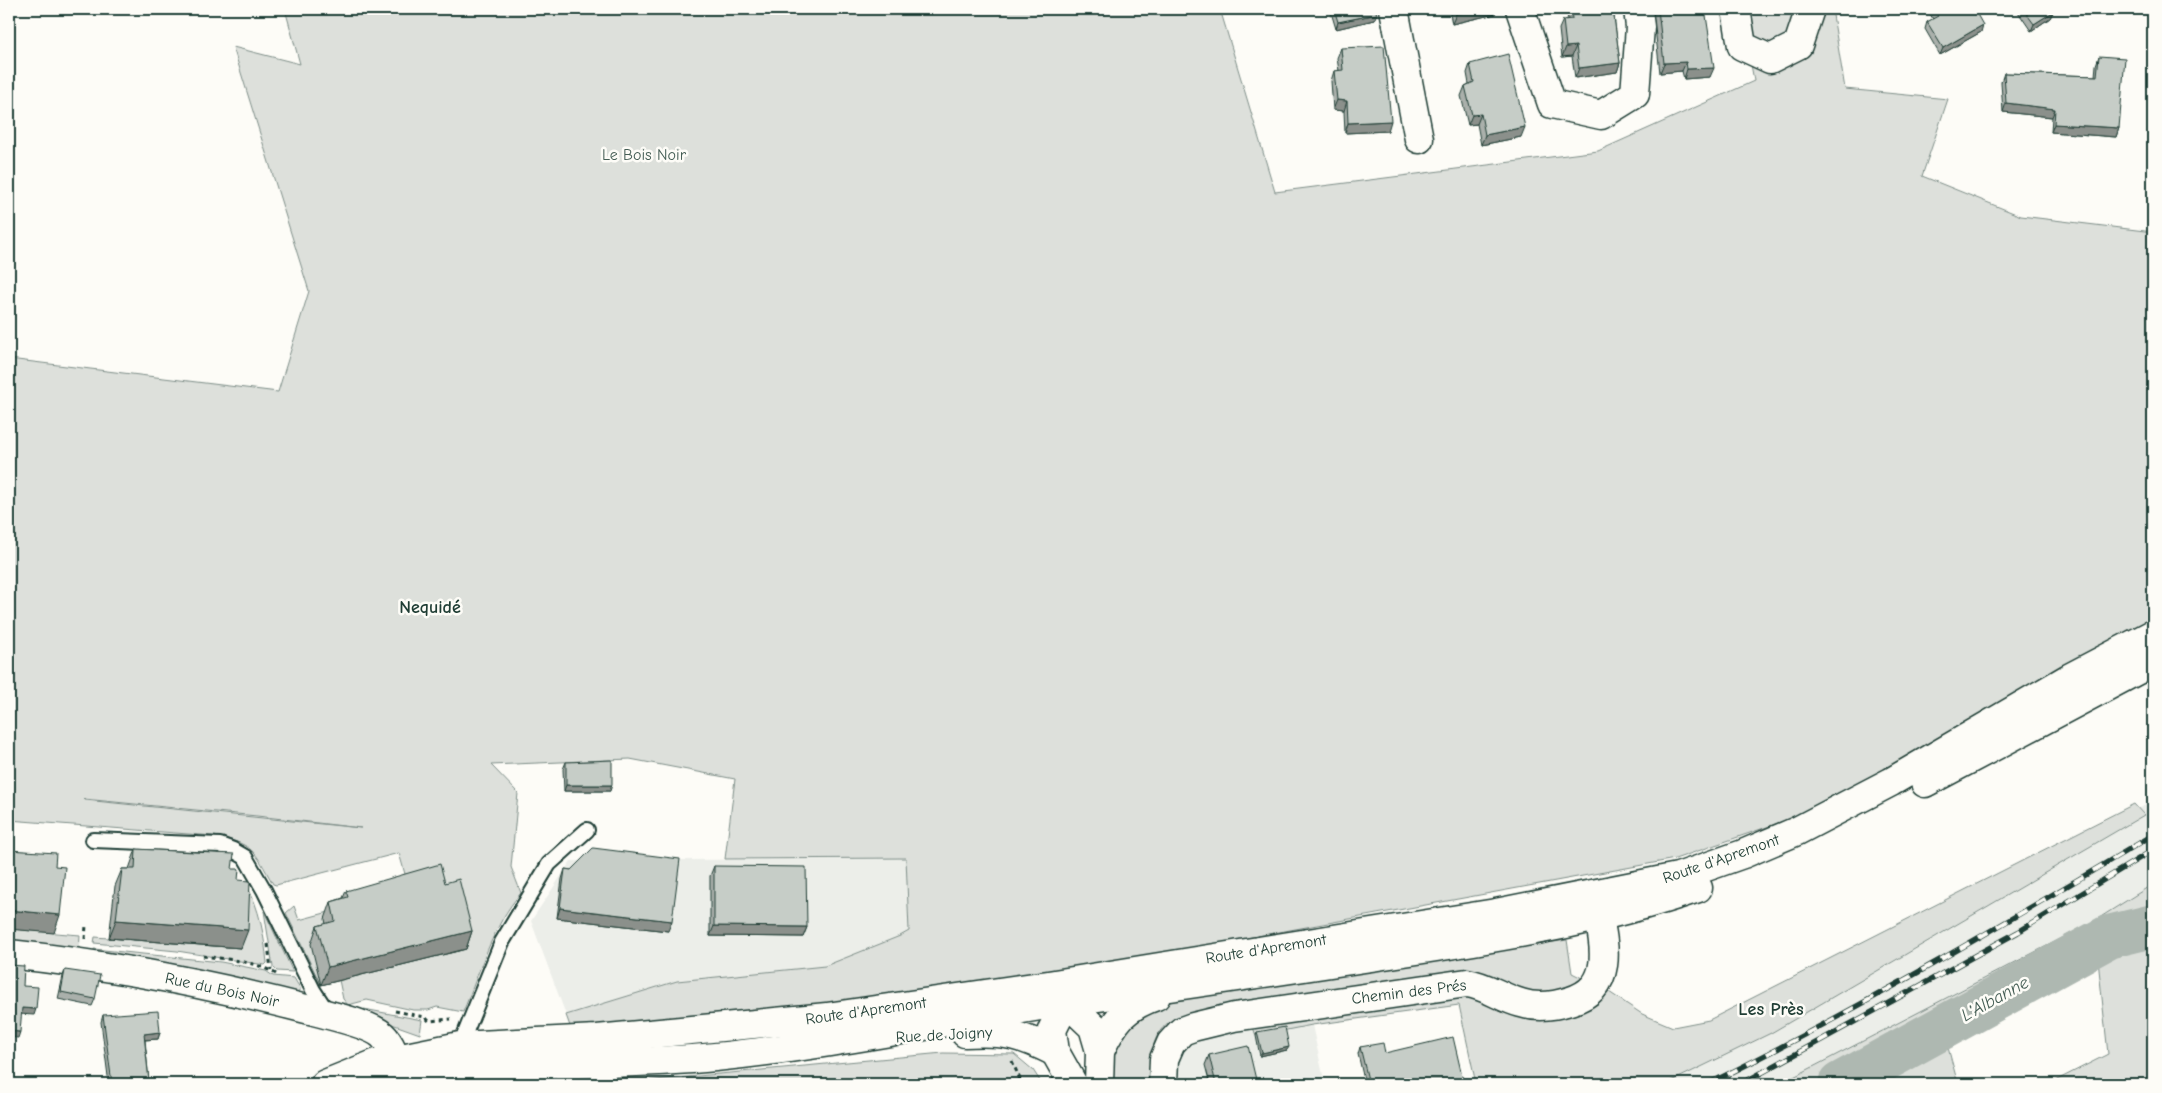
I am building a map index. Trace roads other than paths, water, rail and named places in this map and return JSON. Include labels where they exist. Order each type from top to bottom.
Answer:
[{"type":"main road","points":[[1394,9],[1419,139]]},
{"type":"main road","points":[[1520,9],[1552,104],[1601,115],[1635,94],[1640,27],[1638,9]]},
{"type":"main road","points":[[1736,9],[1742,46],[1770,60],[1798,45],[1810,9]]},
{"type":"main road","name":"Route d'Apremont","points":[[2116,668],[2153,634]]},
{"type":"main road","name":"Route d'Apremont","points":[[325,1084],[377,1063],[394,1074],[419,1075],[489,1069],[713,1057],[829,1043],[1064,988],[1188,984],[1496,938],[1596,907],[1743,854],[1797,831],[1891,782],[2069,678],[2153,662]]},
{"type":"main road","name":"Route d'Apremont","points":[[394,1074],[460,1046],[597,1039],[827,1017],[1064,988],[1486,914],[1596,907]]},
{"type":"main road","name":"Chemin des Prés","points":[[1163,1084],[1164,1059],[1170,1043],[1182,1031],[1234,1017],[1467,983],[1479,984],[1518,1003],[1536,1007],[1579,998],[1594,988],[1603,972],[1604,955],[1596,907]]},
{"type":"main road","name":"Rue du Bois Noir","points":[[9,954],[103,965],[351,1021],[382,1035],[394,1074]]},
{"type":"main road","points":[[1100,1051],[1112,1024],[1136,1003],[1188,984]]},
{"type":"main road","points":[[1064,988],[1093,1027],[1100,1051],[1099,1084]]},
{"type":"main road","points":[[1064,988],[1052,1030],[1055,1052],[1073,1084]]},
{"type":"main road","name":"Rue de Joigny","points":[[829,1043],[998,1031],[1028,1038],[1055,1052]]},
{"type":"lane","points":[[460,1046],[502,942],[550,864],[588,830]]},
{"type":"lane","points":[[93,840],[220,846],[233,850],[244,857],[264,890],[313,990],[330,1015]]},
{"type":"waterway","name":"L'Albanne","points":[[1840,1084],[2108,937],[2153,926]]},
{"type":"railway","points":[[1708,1084],[1877,995],[2153,835]]},
{"type":"railway","points":[[1741,1084],[2018,932],[2153,850]]},
{"type":"district","name":"Nequidé","points":[[430,607]]},
{"type":"district","name":"Les Près","points":[[1771,1009]]},
{"type":"park label","name":"Le Bois Noir","points":[[644,155]]}]
